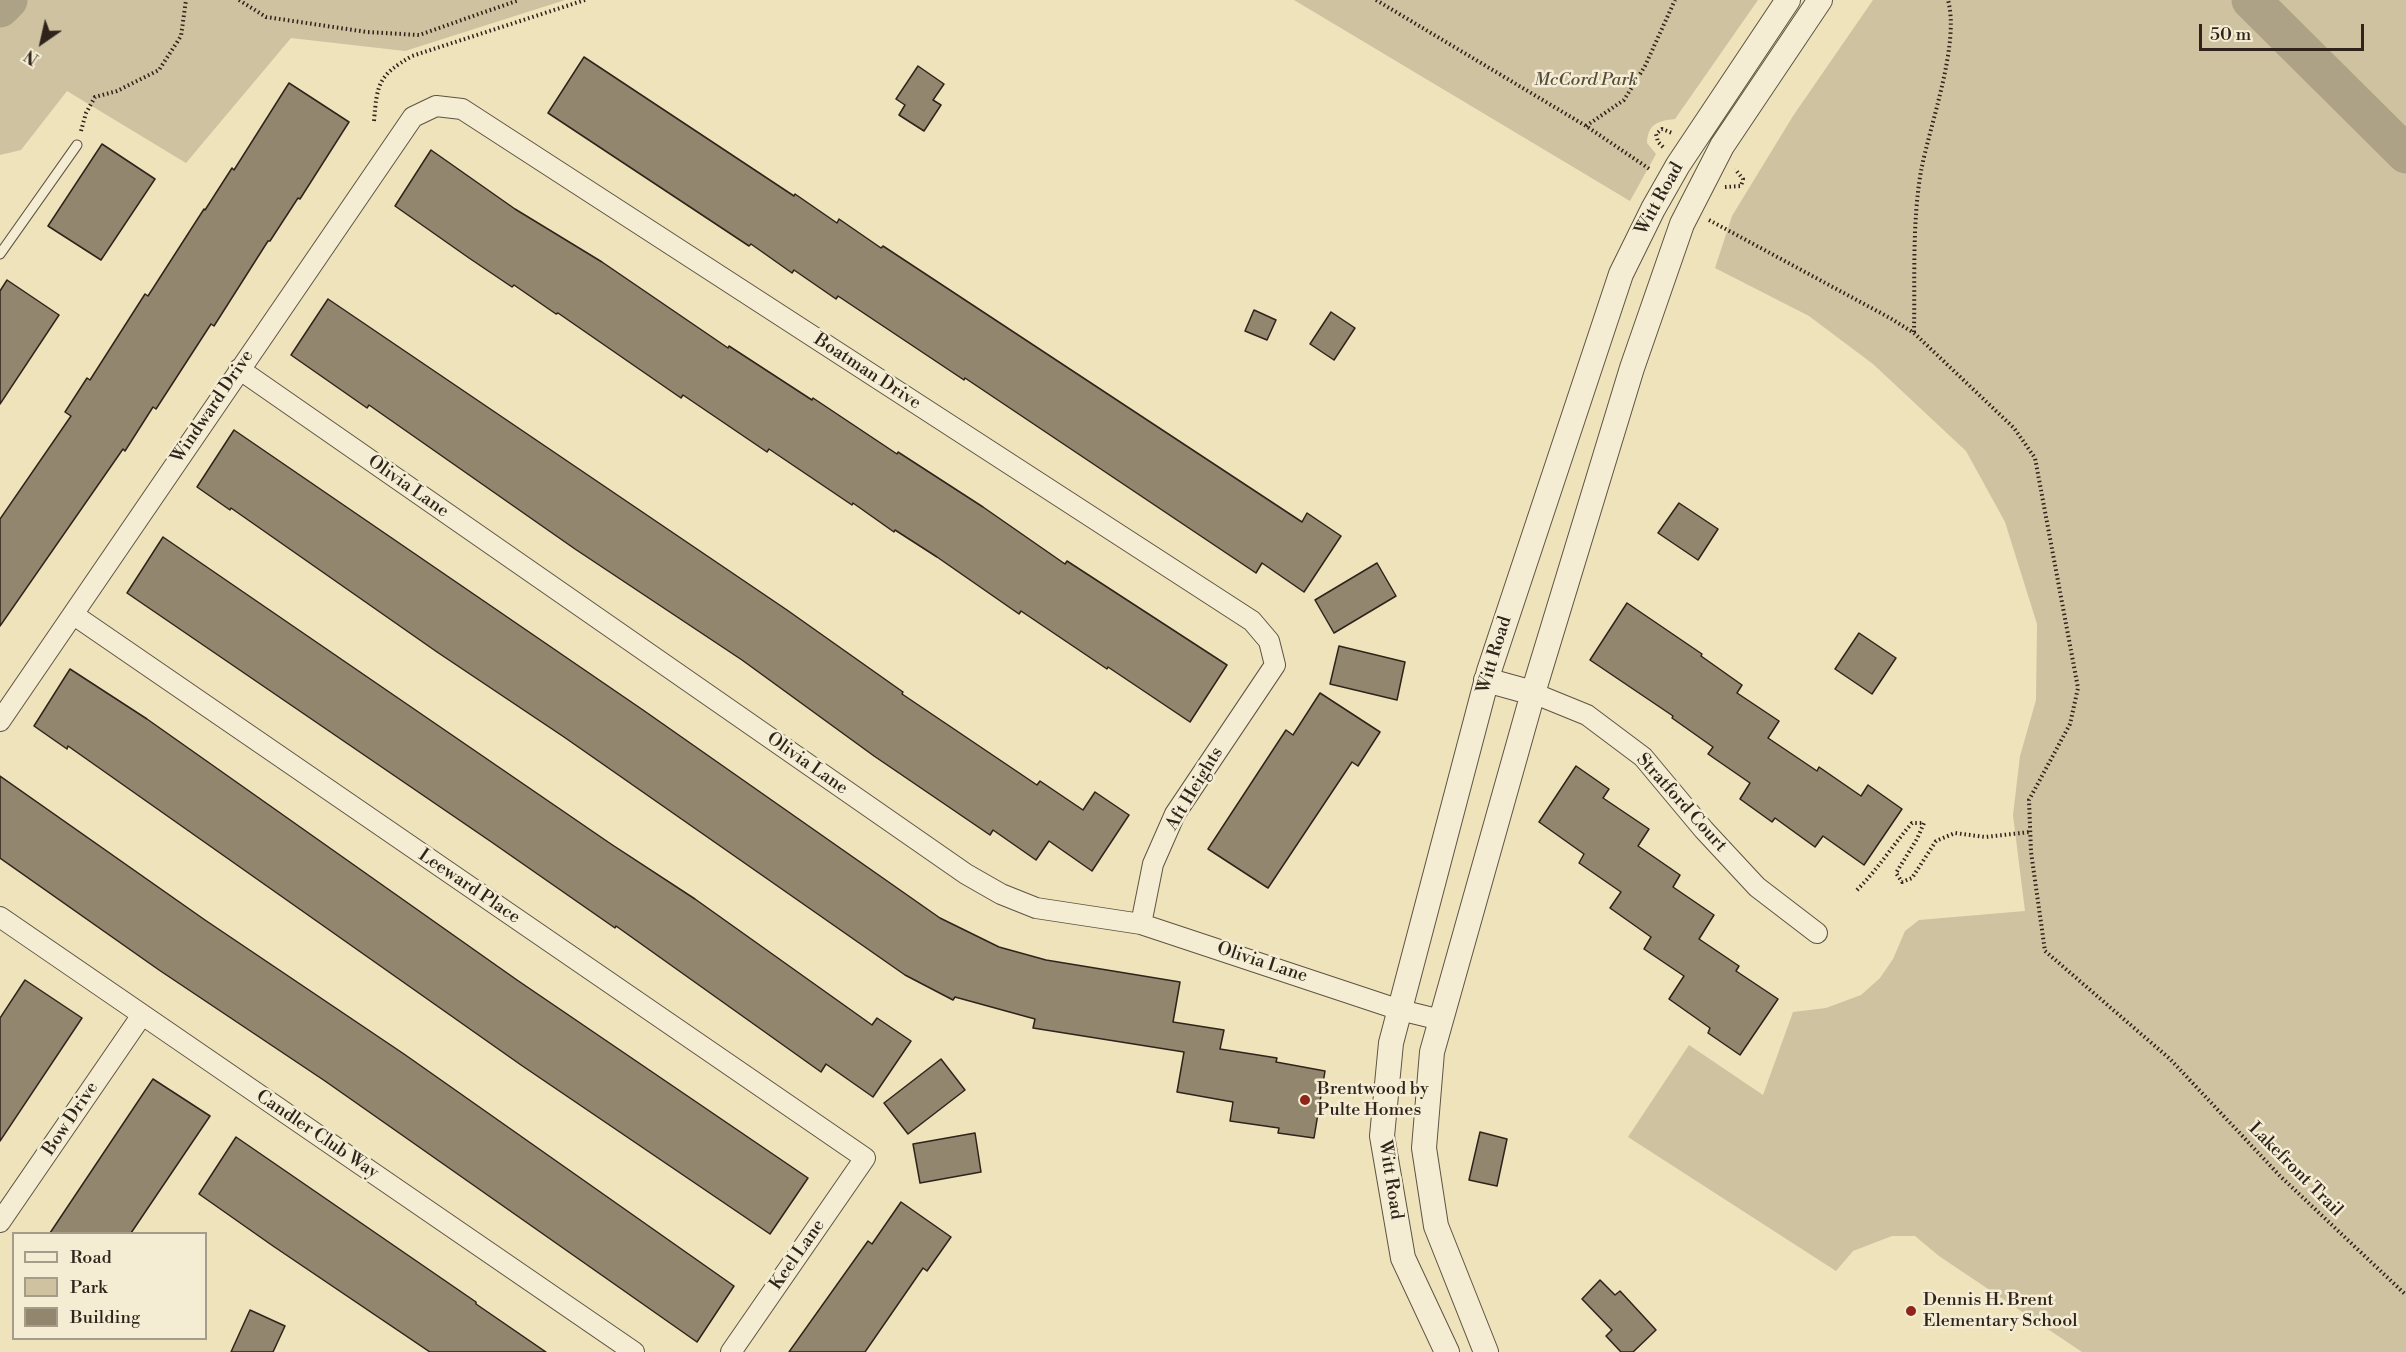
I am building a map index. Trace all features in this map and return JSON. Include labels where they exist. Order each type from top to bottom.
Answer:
[{"type":"street","name":"Witt Road","points":[[1444,1345],[1403,1258],[1382,1136],[1391,1043],[1486,680],[1622,274],[1653,209],[1678,165],[1788,0]]},
{"type":"street","name":"Witt Road","points":[[1486,1352],[1436,1226],[1424,1148],[1432,1052],[1533,693],[1632,368],[1682,224],[1722,146],[1820,0]]},
{"type":"street","name":"Windward Drive","points":[[0,720],[74,615],[412,117],[436,106]]},
{"type":"street","name":"Boatman Drive","points":[[436,106],[462,109],[1252,621],[1269,641],[1275,665]]},
{"type":"street","name":"Olivia Lane","points":[[239,369],[966,874],[1001,894],[1036,908],[1141,924],[1400,1010],[1441,1020]]},
{"type":"street","name":"Leeward Place","points":[[74,615],[866,1158]]},
{"type":"street","name":"Aft Heights","points":[[1141,924],[1153,864],[1175,814],[1275,665]]},
{"type":"street","points":[[1486,680],[1533,693]]},
{"type":"street","name":"Stratford Court","points":[[1533,693],[1587,715],[1643,757],[1704,830],[1757,887],[1816,933]]},
{"type":"street","name":"Candler Club Way","points":[[0,917],[634,1352]]},
{"type":"street","name":"Bow Drive","points":[[0,1222],[142,1015]]},
{"type":"street","name":"Keel Lane","points":[[731,1352],[866,1158]]},
{"type":"street","points":[[1444,1345],[1476,1325]]},
{"type":"lane","points":[[0,254],[77,145]]},
{"type":"path","points":[[77,145],[86,113],[95,98],[117,91],[159,70],[181,36],[186,0]]},
{"type":"path","points":[[239,0],[266,17],[368,32],[419,35],[519,0]]},
{"type":"path","points":[[374,121],[376,94],[389,69],[412,56],[585,0]]},
{"type":"path","points":[[1376,0],[1586,126],[1654,173]]},
{"type":"path","points":[[1586,126],[1624,100],[1645,66],[1675,0]]},
{"type":"path","points":[[1914,333],[1917,207],[1921,172],[1949,50],[1952,15],[1948,0]]},
{"type":"path","points":[[1666,150],[1658,142],[1656,134],[1662,129],[1676,135]]},
{"type":"path","points":[[1721,187],[1741,186],[1743,179],[1739,171],[1731,166]]},
{"type":"path","name":"Lakefront Trail","points":[[1701,216],[1914,333],[2014,428],[2035,458],[2078,688],[2070,724],[2029,800],[2031,852],[2045,951],[2170,1059],[2280,1176],[2406,1295]]},
{"type":"path","points":[[1857,890],[1873,874],[1892,846],[1912,823],[1924,823],[1896,873],[1902,882],[1912,878],[1936,841],[1955,832],[1985,837],[2030,832]]},
{"type":"green space","points":[[0,0],[565,0],[405,51],[291,38],[186,163],[67,91],[21,150],[0,155]]},
{"type":"green space","name":"McCord Park","points":[[1294,0],[1758,0],[1675,119],[1658,122],[1649,132],[1647,143],[1656,154],[1630,201]]},
{"type":"green space","points":[[1873,0],[2406,0],[2406,1352],[2082,1352],[1939,1256],[1915,1236],[1892,1236],[1853,1251],[1836,1271],[1628,1137],[1689,1045],[1763,1095],[1793,1012],[1826,1008],[1861,995],[1880,978],[1893,959],[1905,931],[1919,920],[2025,911],[2013,815],[2020,756],[2036,700],[2037,624],[2005,522],[1966,451],[1873,364],[1809,316],[1715,268],[1732,216],[1793,116]]},
{"type":"building","points":[[584,57],[794,196],[795,194],[837,223],[839,219],[881,248],[883,246],[1302,522],[1307,513],[1341,536],[1304,592],[1262,563],[1256,573],[965,378],[964,380],[838,296],[836,299],[794,270],[792,273],[751,244],[749,246],[548,113]]},
{"type":"building","points":[[918,66],[944,84],[933,100],[941,105],[924,131],[899,115],[905,105],[896,99]]},
{"type":"building","points":[[289,83],[349,122],[300,199],[298,198],[268,241],[214,326],[211,324],[156,409],[153,407],[125,451],[123,449],[0,626],[0,519],[71,416],[65,412],[87,378],[90,380],[145,294],[148,296],[232,168],[234,170]]},
{"type":"building","points":[[102,144],[155,179],[101,260],[48,226]]},
{"type":"building","points":[[431,150],[515,209],[602,262],[728,348],[729,346],[812,400],[813,398],[897,454],[898,452],[983,507],[1065,564],[1067,561],[1227,665],[1190,722],[1021,611],[1019,614],[937,557],[895,530],[894,532],[853,503],[852,505],[769,449],[767,452],[683,395],[681,398],[558,313],[556,314],[514,285],[512,287],[395,206]]},
{"type":"building","points":[[7,280],[59,315],[0,404],[0,291]]},
{"type":"building","points":[[328,299],[787,610],[903,692],[902,694],[1037,785],[1040,781],[1083,810],[1095,792],[1129,815],[1092,871],[1049,841],[1036,860],[993,830],[990,835],[874,756],[742,660],[575,549],[369,405],[367,408],[291,355]]},
{"type":"building","points":[[1254,310],[1276,320],[1267,340],[1245,331]]},
{"type":"building","points":[[1331,312],[1355,328],[1334,360],[1310,344]]},
{"type":"building","points":[[234,430],[643,710],[940,918],[999,947],[1046,960],[1180,982],[1173,1022],[1224,1030],[1220,1049],[1277,1058],[1276,1062],[1325,1071],[1314,1138],[1278,1133],[1279,1128],[1230,1121],[1233,1102],[1177,1092],[1184,1052],[1033,1028],[1035,1019],[955,997],[953,1000],[905,975],[564,737],[197,487]]},
{"type":"building","points":[[1679,503],[1718,529],[1698,560],[1658,533]]},
{"type":"building","points":[[163,537],[695,899],[872,1025],[877,1018],[911,1041],[873,1097],[826,1064],[821,1072],[616,926],[615,928],[127,593]]},
{"type":"building","points":[[1377,563],[1396,596],[1334,633],[1315,600]]},
{"type":"building","points":[[1627,603],[1702,654],[1701,656],[1742,685],[1737,693],[1779,721],[1768,738],[1817,771],[1819,767],[1861,796],[1868,785],[1902,809],[1864,865],[1823,836],[1815,847],[1775,818],[1772,822],[1740,799],[1750,783],[1708,754],[1713,747],[1672,718],[1673,716],[1590,660]]},
{"type":"building","points":[[1859,633],[1896,658],[1872,694],[1835,669]]},
{"type":"building","points":[[1339,646],[1405,662],[1397,700],[1330,684]]},
{"type":"building","points":[[70,669],[147,719],[517,980],[808,1178],[770,1234],[521,1065],[68,746],[67,749],[34,726]]},
{"type":"building","points":[[1320,693],[1380,732],[1358,766],[1352,762],[1268,888],[1208,849],[1286,730],[1293,735]]},
{"type":"building","points":[[1576,766],[1609,789],[1603,798],[1649,829],[1638,846],[1680,875],[1673,887],[1714,915],[1699,939],[1739,966],[1736,971],[1778,999],[1740,1055],[1708,1033],[1710,1028],[1669,999],[1684,976],[1644,949],[1651,937],[1610,908],[1621,892],[1579,863],[1584,854],[1539,822]]},
{"type":"building","points":[[0,776],[205,920],[404,1054],[734,1286],[697,1342],[325,1081],[159,970],[0,858]]},
{"type":"building","points":[[25,980],[82,1018],[0,1141],[0,1018]]},
{"type":"building","points":[[941,1059],[965,1090],[908,1134],[884,1103]]},
{"type":"building","points":[[153,1079],[210,1116],[132,1232],[51,1232]]},
{"type":"building","points":[[1480,1132],[1507,1139],[1497,1186],[1469,1180]]},
{"type":"building","points":[[975,1133],[981,1172],[920,1183],[913,1144]]},
{"type":"building","points":[[236,1137],[546,1352],[430,1352],[273,1246],[199,1194]]},
{"type":"building","points":[[901,1202],[951,1237],[927,1271],[923,1268],[865,1352],[789,1352],[868,1241],[872,1244]]},
{"type":"building","points":[[1600,1280],[1615,1295],[1620,1291],[1656,1330],[1633,1352],[1621,1352],[1606,1336],[1612,1330],[1582,1299]]},
{"type":"building","points":[[250,1310],[285,1326],[273,1352],[231,1352]]},
{"type":"waterway","points":[[0,8],[8,0]]},
{"type":"waterway","points":[[2251,0],[2406,154]]},
{"type":"place","name":"Brentwood by Pulte Homes","points":[[1305,1100]]},
{"type":"place","name":"Dennis H. Brent Elementary School","points":[[1911,1311]]}]
